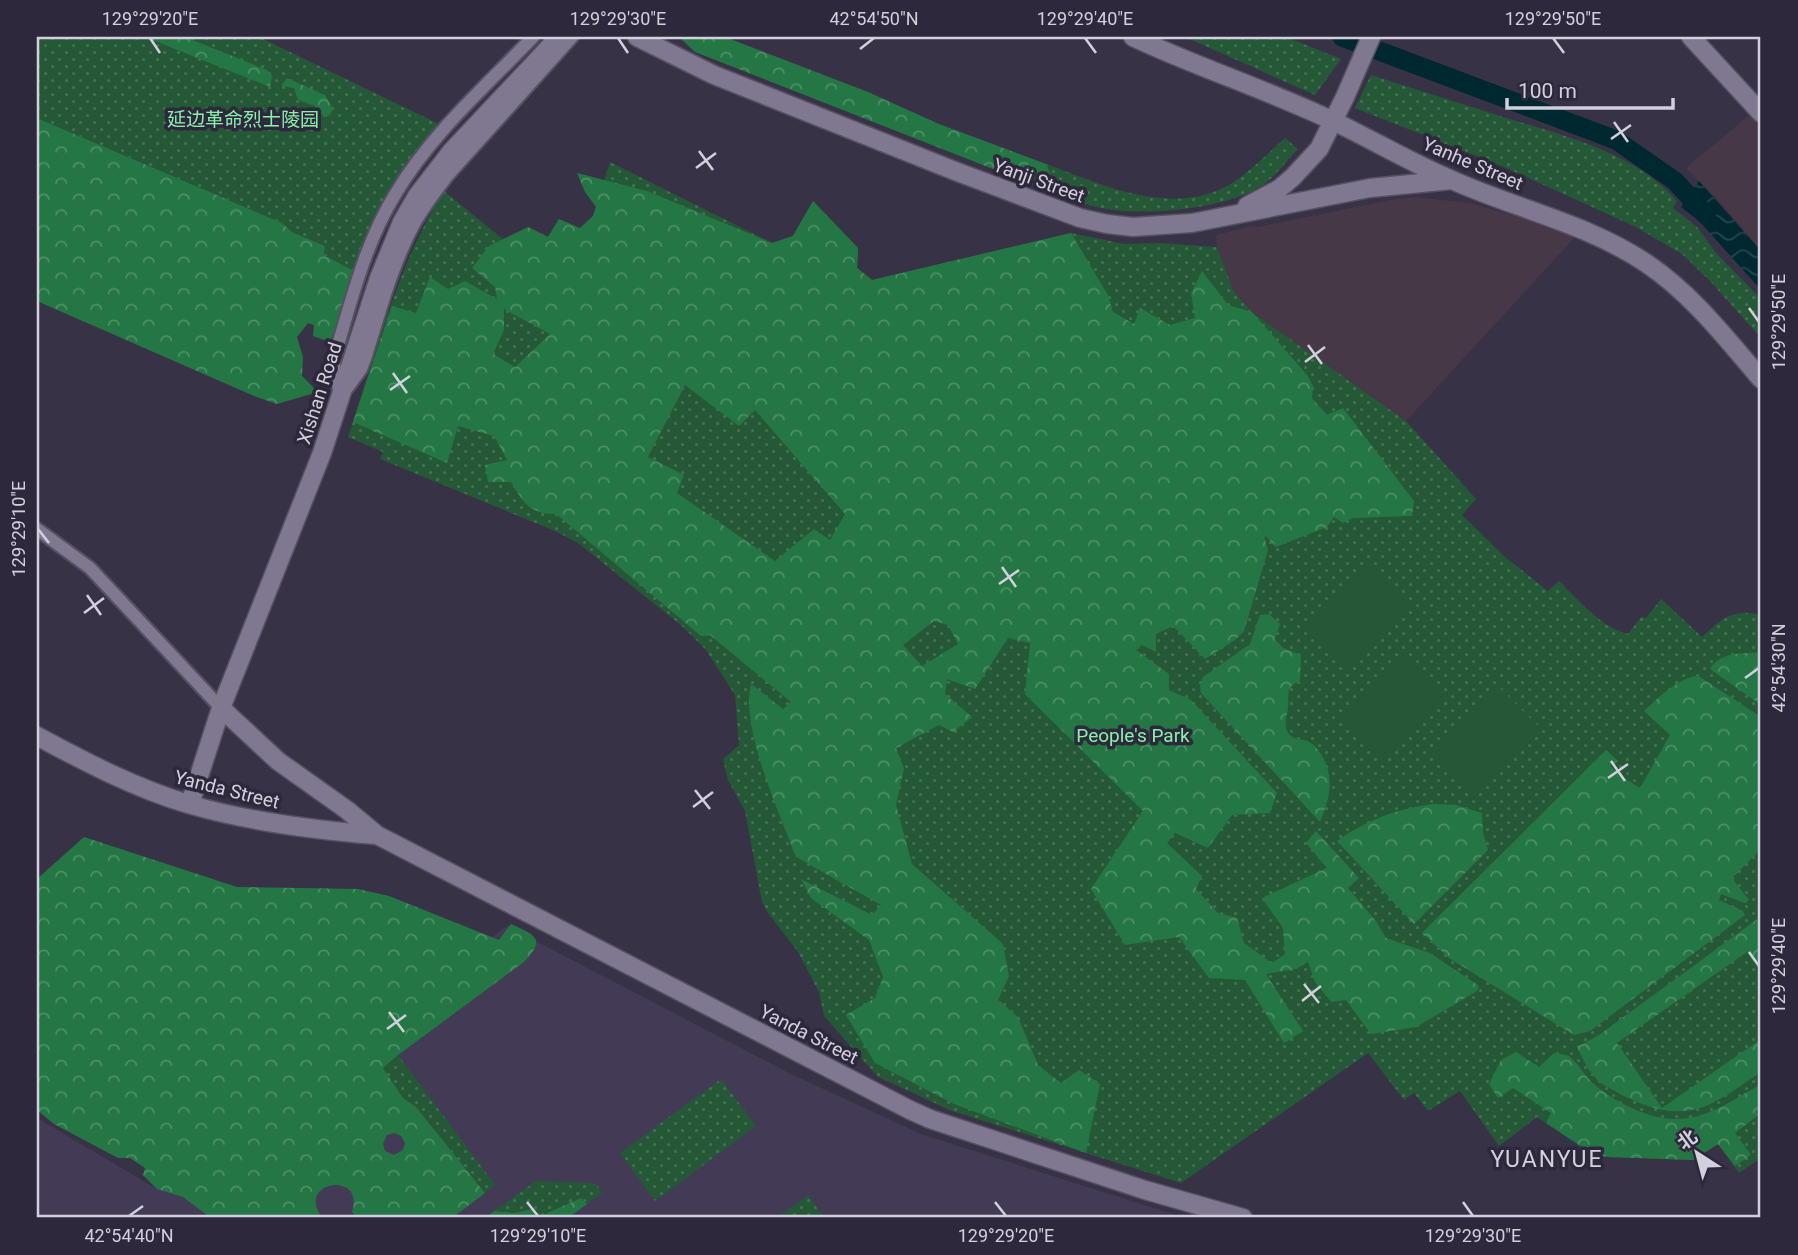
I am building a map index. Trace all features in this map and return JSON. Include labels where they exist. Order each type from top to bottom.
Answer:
[{"type":"main road","name":"Xishan Road","points":[[190,804],[221,708],[289,538],[340,399],[390,249],[417,196],[451,152],[559,37]]},
{"type":"main road","name":"Yanji Street","points":[[637,37],[714,75],[1080,218],[1133,227],[1192,223],[1370,188],[1452,180]]},
{"type":"main road","name":"Yanhe Street","points":[[1133,37],[1332,120],[1452,180],[1597,235],[1644,262],[1678,288],[1702,310],[1761,379]]},
{"type":"main road","points":[[1228,215],[1265,198],[1293,177],[1319,149],[1371,37]]},
{"type":"main road","points":[[1691,37],[1761,113]]},
{"type":"main road","points":[[1706,37],[1761,97]]},
{"type":"main road","name":"Yanda Street","points":[[221,708],[278,761],[377,835],[930,1119],[1145,1190],[1243,1218]]},
{"type":"main road","name":"Yanda Street","points":[[37,736],[113,774],[190,804],[314,830],[377,835]]},
{"type":"street","points":[[340,399],[334,364],[336,352],[361,271],[390,203],[430,145],[533,37]]},
{"type":"street","points":[[340,399],[361,369],[395,266],[414,224],[448,175],[572,37]]},
{"type":"street","points":[[37,529],[90,568],[221,708]]},
{"type":"shaded area","points":[[1753,112],[1761,121],[1761,251],[1721,203],[1686,168]]},
{"type":"shaded area","points":[[1415,197],[1470,203],[1576,236],[1406,421],[1252,312],[1233,290],[1217,247],[1216,235],[1251,226],[1258,227]]},
{"type":"shaded area","points":[[508,925],[791,1074],[921,1134],[1185,1218],[37,1218],[37,1118],[157,1189]]},
{"type":"green space","name":"延边革命烈士陵园","points":[[37,37],[259,37],[441,125],[356,272],[324,255],[325,246],[292,232],[282,223],[37,118]]},
{"type":"green space","points":[[145,37],[185,37],[267,70],[272,76],[270,87]]},
{"type":"green space","points":[[679,37],[725,37],[868,92],[939,124],[1046,164],[1054,182],[1054,193],[695,52]]},
{"type":"green space","points":[[1185,37],[1286,37],[1341,59],[1315,95]]},
{"type":"green space","points":[[1371,75],[1571,138],[1640,169],[1677,201],[1673,208],[1697,227],[1717,254],[1761,299],[1761,338],[1682,254],[1636,227],[1504,167],[1355,108]]},
{"type":"green space","points":[[287,78],[325,95],[333,109],[330,115],[324,117],[315,106],[298,100],[294,88],[281,86]]},
{"type":"green space","points":[[37,118],[282,223],[292,232],[325,246],[324,255],[356,272],[330,342],[313,336],[314,325],[308,323],[297,337],[303,357],[302,376],[318,392],[277,404],[37,301]]},
{"type":"green space","points":[[1285,138],[1298,149],[1264,184],[1231,199],[1188,209],[1143,212],[1106,209],[1086,204],[1054,193],[1054,182],[1046,164],[1136,194],[1182,198],[1205,195],[1227,186],[1250,170]]},
{"type":"green space","name":"People's Park","points":[[610,162],[772,243],[793,236],[813,201],[858,248],[857,268],[872,280],[1071,233],[1124,244],[1159,243],[1217,247],[1233,290],[1252,312],[1406,421],[1476,499],[1462,515],[1505,557],[1548,591],[1559,581],[1599,619],[1628,634],[1641,617],[1646,618],[1661,599],[1702,637],[1728,616],[1743,613],[1761,615],[1761,1158],[1739,1173],[1718,1144],[1693,1160],[1594,1155],[1537,1117],[1499,1146],[1460,1091],[1428,1111],[1414,1093],[1404,1100],[1368,1053],[1181,1183],[952,1111],[878,1077],[824,1016],[819,992],[798,952],[762,902],[745,811],[728,780],[723,759],[739,745],[735,695],[706,650],[682,626],[578,543],[380,459],[383,452],[348,437],[400,279],[444,191],[504,240],[528,227],[548,237],[559,219],[580,229],[593,216]]},
{"type":"green space","points":[[577,173],[647,191],[772,243],[793,236],[813,201],[858,248],[857,268],[872,280],[1071,233],[1108,295],[1113,312],[1134,324],[1140,308],[1170,325],[1195,318],[1191,293],[1202,271],[1228,305],[1252,312],[1307,375],[1313,386],[1312,398],[1327,415],[1343,408],[1414,501],[1412,516],[1353,518],[1343,523],[1334,517],[1327,527],[1276,547],[1263,533],[1268,550],[1244,631],[1235,640],[1205,659],[1173,626],[1156,634],[1156,652],[1142,645],[1136,650],[1169,674],[1169,690],[1191,700],[1277,793],[1270,813],[1232,815],[1208,848],[1175,833],[1167,843],[1202,876],[1196,889],[1218,913],[1237,918],[1244,943],[1272,963],[1285,954],[1283,928],[1262,898],[1327,868],[1306,843],[1316,831],[1359,878],[1348,888],[1376,921],[1386,938],[1430,953],[1479,986],[1477,991],[1416,1027],[1371,1034],[1346,1000],[1331,1002],[1315,982],[1308,962],[1296,969],[1266,974],[1303,1031],[1284,1043],[1245,980],[1209,978],[1179,937],[1125,945],[1091,889],[1143,811],[1025,694],[1030,643],[1008,638],[975,689],[947,679],[945,694],[972,717],[953,732],[939,725],[896,748],[904,768],[896,805],[912,864],[1003,944],[1009,976],[998,1000],[1018,1017],[1038,1065],[1061,1083],[1079,1070],[1100,1084],[1086,1153],[954,1104],[875,1063],[846,1015],[875,998],[883,977],[869,940],[811,898],[801,879],[872,915],[881,905],[796,857],[756,747],[749,702],[751,684],[783,709],[791,702],[710,635],[701,636],[556,514],[533,509],[511,482],[488,482],[485,465],[507,460],[494,436],[458,426],[447,463],[353,422],[392,306],[416,313],[430,277],[448,289],[465,281],[497,299],[495,287],[472,268],[489,246],[528,227],[548,237],[559,219],[580,228],[593,216],[596,207],[585,192]],"holes":[[[504,309],[550,334],[515,367],[493,354],[504,330]],[[685,385],[739,426],[755,410],[845,514],[830,540],[814,529],[775,561],[677,493],[684,475],[648,457]],[[934,621],[948,625],[958,644],[922,666],[903,645]]]},
{"type":"green space","points":[[1368,564],[1410,607],[1346,671],[1303,629]]},
{"type":"green space","points":[[1269,614],[1280,624],[1275,639],[1283,648],[1301,655],[1300,681],[1292,686],[1289,692],[1285,724],[1287,731],[1294,738],[1313,744],[1321,754],[1328,771],[1330,788],[1320,822],[1201,693],[1203,677],[1250,644],[1260,615]]},
{"type":"green space","points":[[1405,652],[1448,695],[1383,759],[1341,716]]},
{"type":"green space","points":[[1761,652],[1761,705],[1710,669],[1726,656]]},
{"type":"green space","points":[[1694,676],[1700,677],[1761,717],[1761,849],[1732,878],[1749,900],[1745,903],[1721,894],[1719,900],[1743,911],[1745,915],[1590,1031],[1574,1035],[1449,958],[1422,933],[1606,750],[1618,761],[1610,766],[1640,788],[1670,735],[1644,711],[1673,686]]},
{"type":"green space","points":[[1497,685],[1539,727],[1475,791],[1432,749]]},
{"type":"green space","points":[[1433,804],[1456,805],[1482,813],[1483,833],[1488,850],[1414,924],[1337,841],[1382,816]]},
{"type":"green space","points":[[84,837],[237,887],[358,889],[389,896],[499,940],[511,924],[532,935],[535,948],[524,962],[383,1068],[403,1098],[416,1107],[485,1193],[452,1218],[357,1218],[352,1212],[354,1198],[349,1190],[332,1185],[317,1196],[316,1206],[323,1218],[211,1218],[183,1197],[157,1189],[143,1175],[145,1168],[130,1158],[118,1158],[54,1124],[37,1110],[37,879]],"holes":[[[395,1133],[401,1136],[405,1143],[403,1150],[394,1155],[385,1151],[383,1144],[387,1135]]]},
{"type":"green space","points":[[1761,919],[1761,972],[1747,952],[1617,1043],[1662,1108],[1761,1039],[1761,1072],[1713,1103],[1692,1110],[1678,1111],[1650,1107],[1599,1082],[1588,1069],[1577,1047],[1599,1035]]},
{"type":"green space","points":[[1516,1052],[1539,1067],[1554,1053],[1568,1056],[1591,1082],[1615,1099],[1636,1110],[1672,1119],[1702,1115],[1761,1084],[1761,1113],[1735,1133],[1751,1155],[1735,1166],[1718,1144],[1693,1160],[1594,1155],[1546,1123],[1551,1113],[1513,1088],[1498,1098],[1489,1084],[1501,1060]]},
{"type":"green space","points":[[398,1055],[495,1185],[485,1193],[416,1107],[403,1099],[383,1068]]},
{"type":"green space","points":[[721,1079],[756,1126],[655,1201],[620,1153]]},
{"type":"green space","points":[[536,1181],[592,1183],[597,1185],[602,1193],[587,1204],[581,1198],[541,1217],[533,1209],[514,1213],[494,1211]]},
{"type":"green space","points":[[808,1195],[824,1218],[777,1218]]},
{"type":"green space","points":[[581,1198],[587,1204],[568,1218],[485,1218],[494,1211],[514,1213],[533,1209],[541,1216]]},
{"type":"water","points":[[1699,181],[1761,251],[1761,290],[1700,222],[1681,207]]},
{"type":"waterway","points":[[1342,37],[1616,140],[1675,181],[1707,216]]},
{"type":"district","name":"YUANYUE","points":[[1547,1159]]}]
